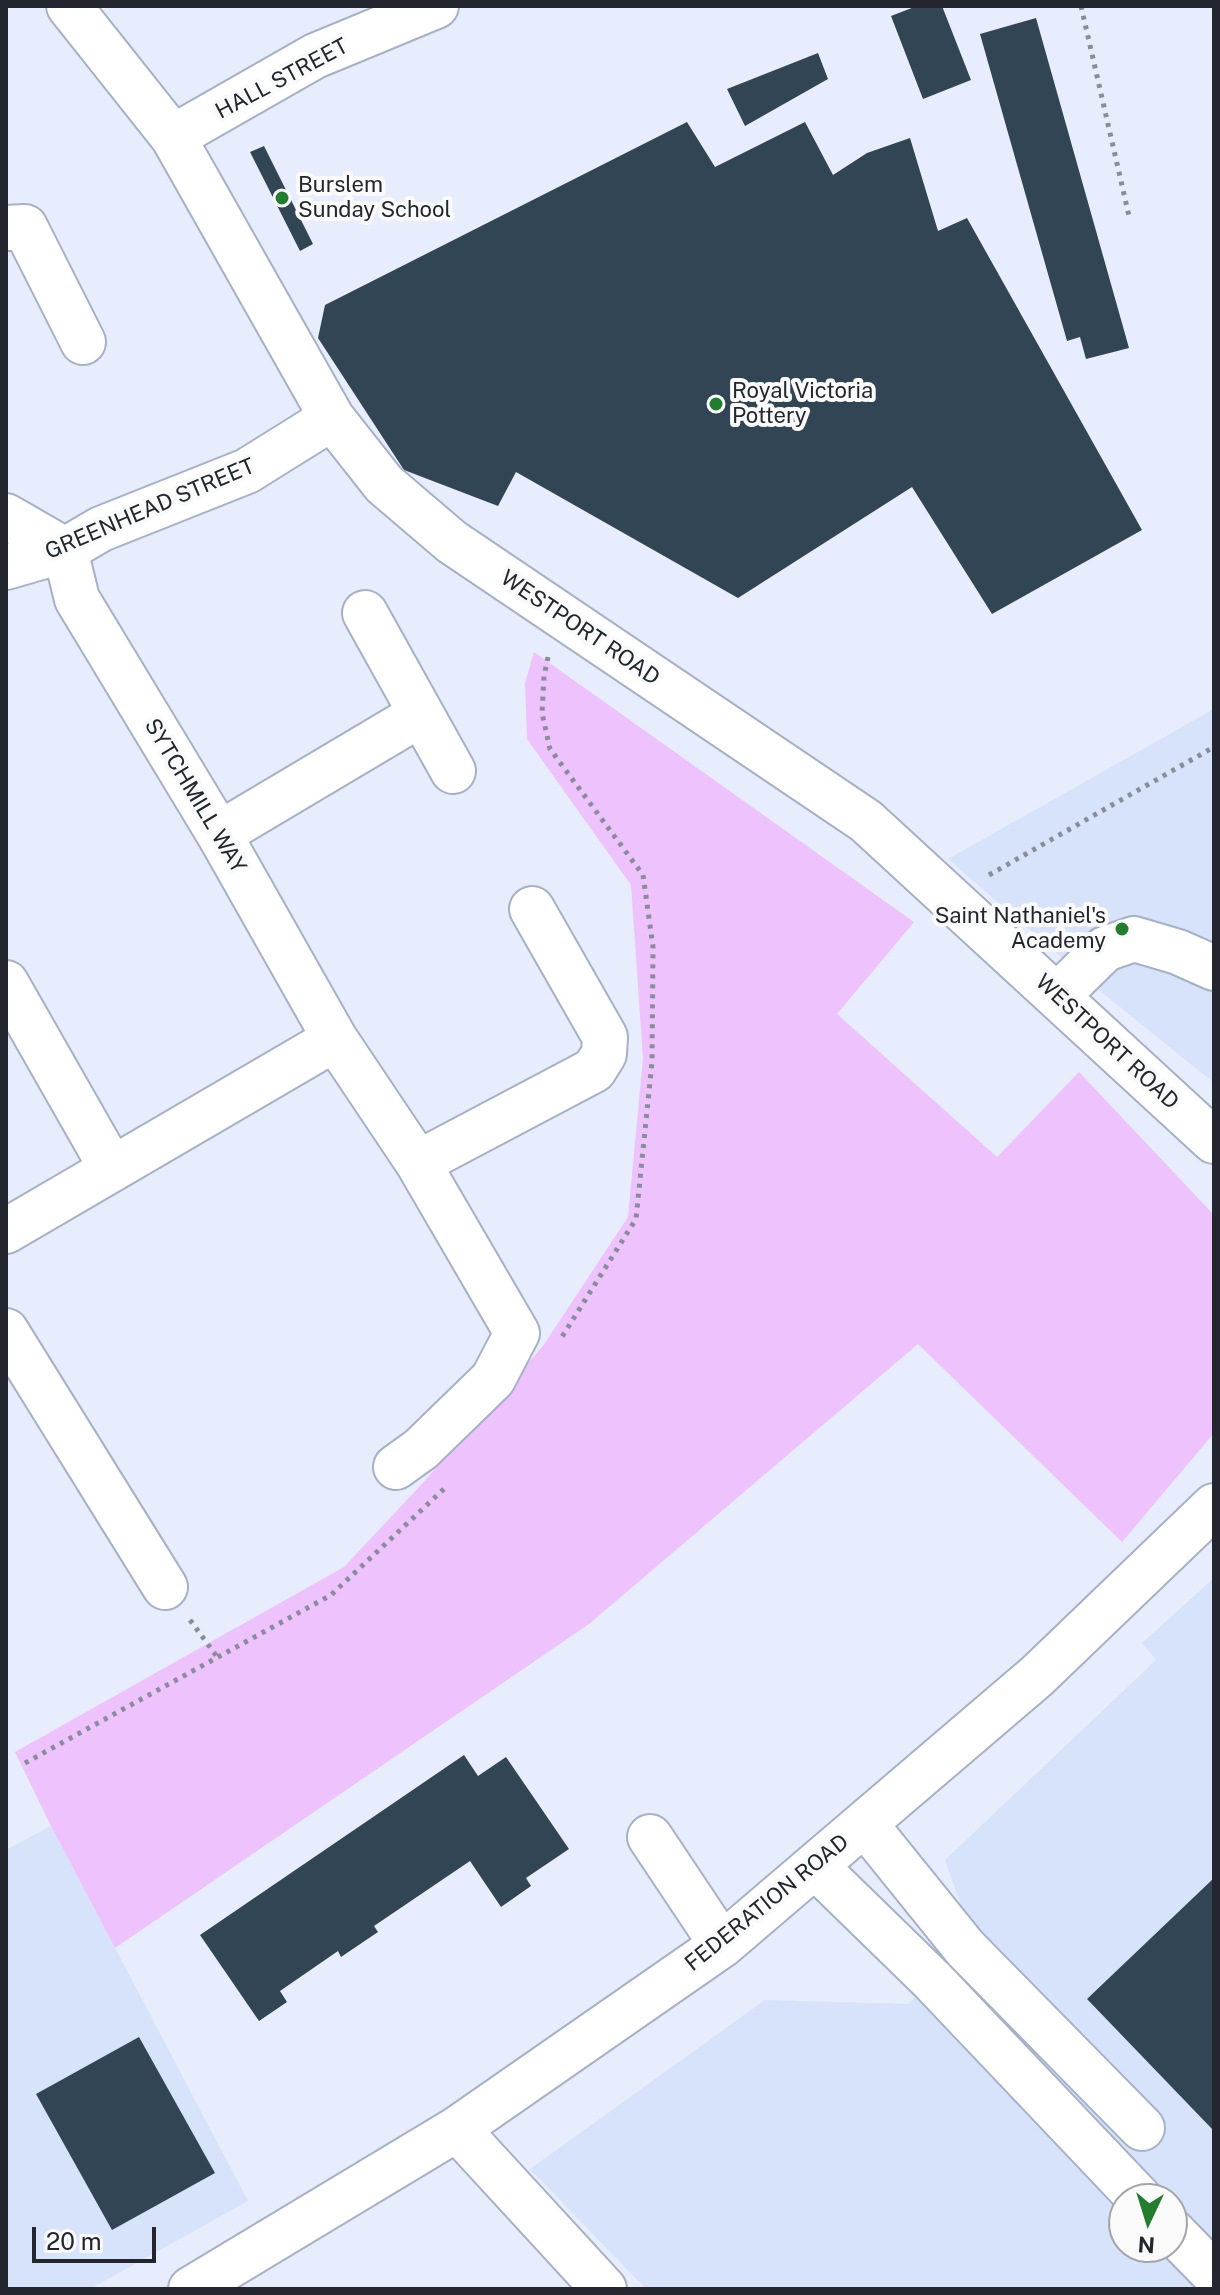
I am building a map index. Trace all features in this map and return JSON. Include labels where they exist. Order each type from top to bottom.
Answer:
[{"type":"street","name":"WESTPORT ROAD","points":[[69,6],[173,137],[332,418],[384,484],[452,542],[866,821],[1214,1141]]},
{"type":"street","name":"HALL STREET","points":[[173,137],[315,56],[417,10]]},
{"type":"street","points":[[6,228],[25,227],[83,342]]},
{"type":"street","name":"GREENHEAD STREET","points":[[6,567],[65,550],[101,529],[247,471],[332,418]]},
{"type":"street","points":[[6,516],[65,550]]},
{"type":"street","name":"SYTCHMILL WAY","points":[[65,550],[77,599],[219,834],[335,1039],[418,1163],[517,1333],[493,1379],[421,1449],[396,1467]]},
{"type":"street","points":[[365,613],[453,771]]},
{"type":"street","points":[[219,834],[421,714]]},
{"type":"street","points":[[418,1163],[594,1070],[604,1054],[605,1037],[532,909]]},
{"type":"street","points":[[1057,996],[1105,949],[1134,939],[1178,952],[1214,968]]},
{"type":"street","points":[[6,983],[112,1169]]},
{"type":"street","points":[[6,1231],[335,1039]]},
{"type":"street","points":[[6,1331],[165,1587]]},
{"type":"street","name":"FEDERATION ROAD","points":[[201,2287],[457,2129],[722,1945],[1037,1676],[1214,1506]]},
{"type":"street","points":[[865,1824],[965,1948],[1142,2128]]},
{"type":"street","points":[[650,1837],[722,1945]]},
{"type":"street","points":[[815,1866],[932,1980],[1125,2183]]},
{"type":"street","points":[[457,2129],[604,2289]]},
{"type":"street","points":[[1188,2247],[1214,2274]]},
{"type":"path","points":[[1081,6],[1129,216]]},
{"type":"path","points":[[950,897],[1214,747]]},
{"type":"shaded area","points":[[534,652],[914,922],[837,1014],[997,1157],[1079,1072],[1214,1215],[1214,1433],[1122,1542],[918,1344],[589,1624],[115,1948],[15,1752],[344,1567],[543,1346],[628,1217],[643,1058],[631,885],[527,739],[525,683]]},
{"type":"shaded area","name":"Saint Nathaniel's Academy","points":[[1214,709],[1214,1083],[1110,999],[948,859]]},
{"type":"shaded area","points":[[1214,1578],[1214,2289],[646,2289],[530,2169],[765,2000],[908,2004],[973,1940],[945,1860],[1156,1660],[1142,1643]]},
{"type":"shaded area","points":[[51,1826],[248,2201],[90,2289],[6,2289],[6,1850]]},
{"type":"building","points":[[917,6],[942,6],[971,80],[923,99],[891,16]]},
{"type":"building","points":[[1036,18],[1129,348],[1086,359],[1080,337],[1067,341],[980,34]]},
{"type":"building","points":[[818,53],[828,79],[745,126],[727,89]]},
{"type":"building","name":"Royal Victoria Pottery","points":[[687,122],[715,167],[805,122],[833,175],[867,153],[910,138],[938,231],[967,218],[1142,530],[992,614],[912,487],[738,598],[516,472],[498,506],[404,470],[318,338],[325,305]]},
{"type":"building","name":"Burslem Sunday School","points":[[264,146],[313,244],[300,251],[250,152]]},
{"type":"building","points":[[464,1755],[478,1776],[506,1757],[569,1849],[526,1878],[531,1886],[501,1907],[470,1861],[374,1926],[378,1932],[341,1957],[338,1951],[280,1991],[287,2002],[259,2021],[200,1935]]},
{"type":"building","points":[[1214,1878],[1214,2131],[1087,1999]]},
{"type":"building","points":[[139,2037],[215,2173],[112,2230],[36,2094]]},
{"type":"place","name":"Burslem Sunday School","points":[[282,198]]},
{"type":"place","name":"Royal Victoria Pottery","points":[[716,404]]},
{"type":"place","name":"Saint Nathaniel's Academy","points":[[1122,929]]}]
